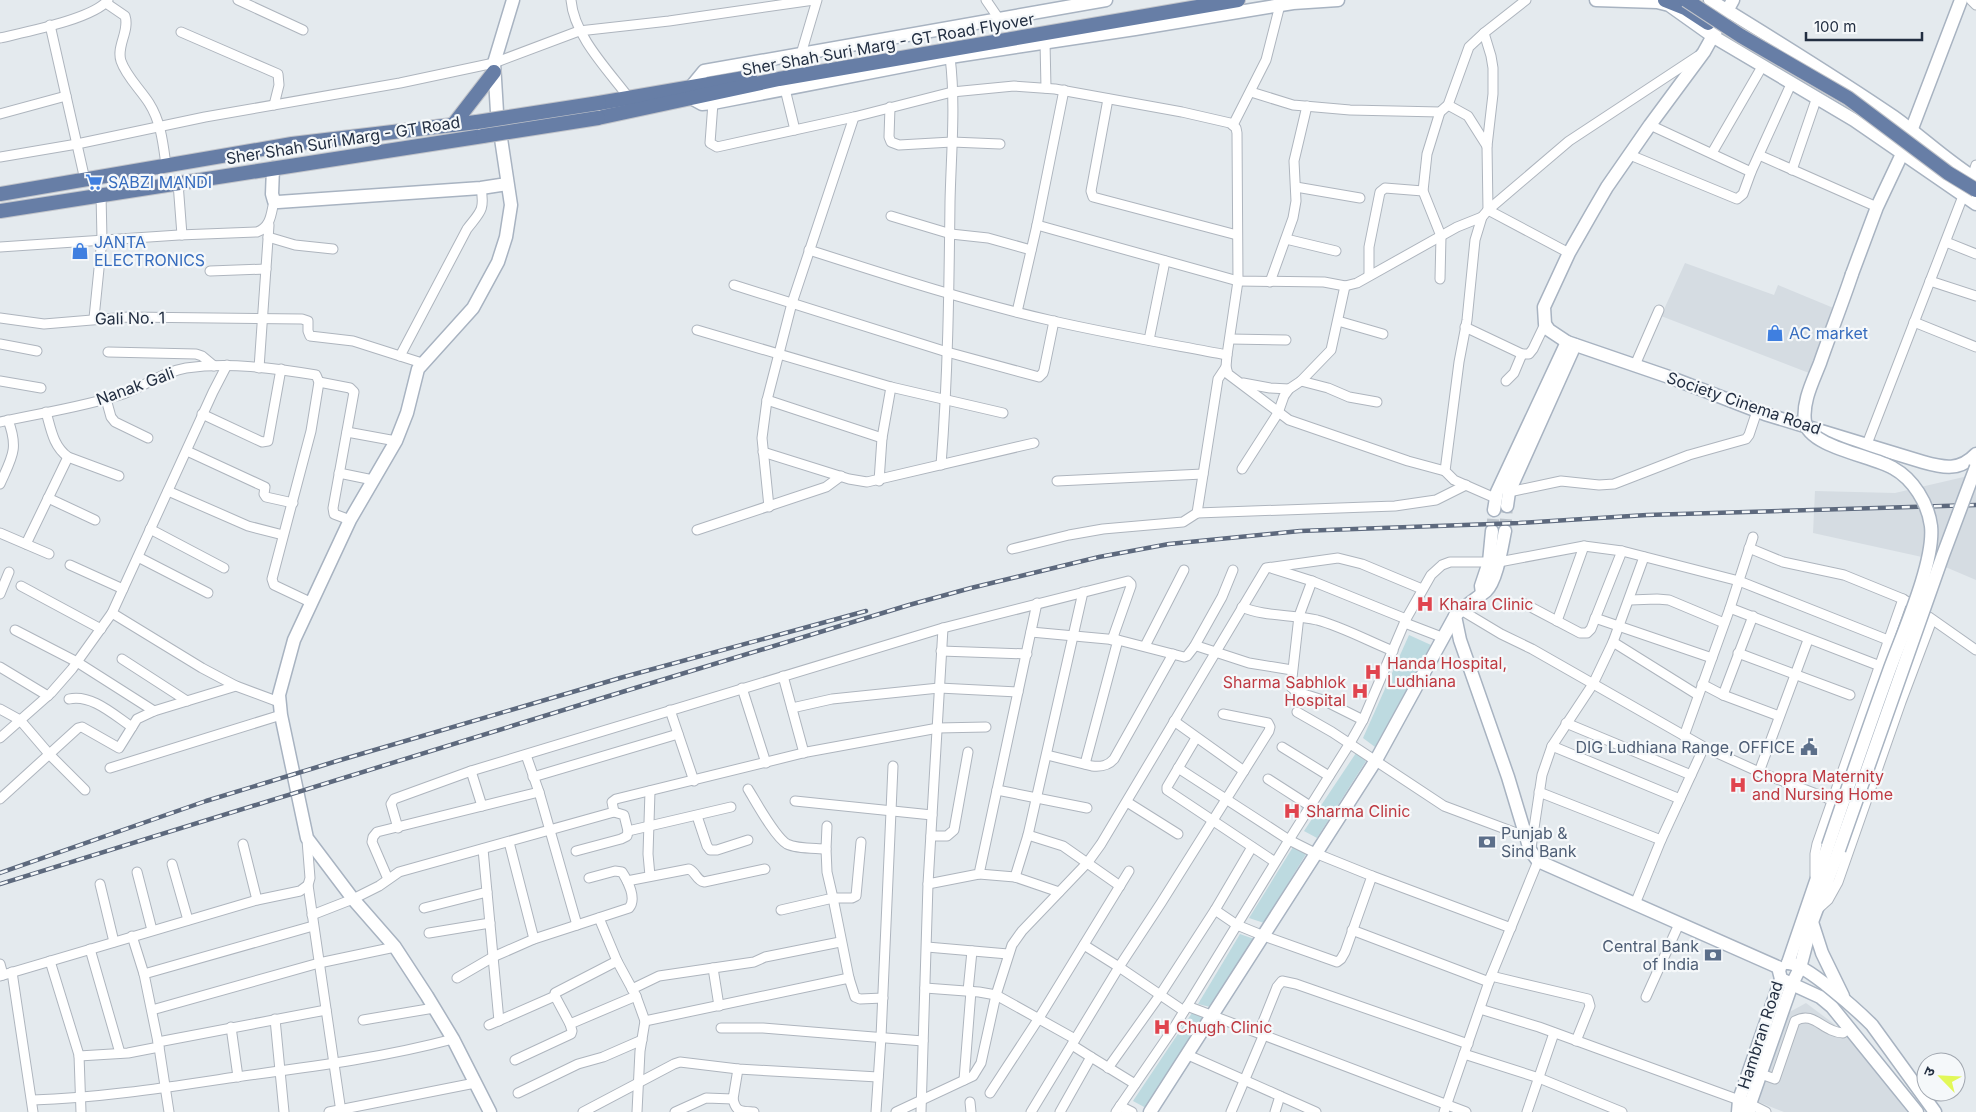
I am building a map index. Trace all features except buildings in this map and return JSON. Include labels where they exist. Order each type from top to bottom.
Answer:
[{"type":"main road","name":"Sher Shah Suri Marg - GT Road Flyover","points":[[701,94],[1192,0]]},
{"type":"main road","name":"Sher Shah Suri Marg - GT Road Flyover","points":[[701,94],[1238,0]]},
{"type":"main road","points":[[1665,0],[1685,8],[1726,36],[1840,104],[1911,156],[1973,184]]},
{"type":"main road","points":[[1686,0],[1741,36],[1848,98],[1948,173],[1973,184]]},
{"type":"main road","points":[[453,125],[494,68]]},
{"type":"main road","name":"Sher Shah Suri Marg - GT Road","points":[[0,211],[483,136],[598,110],[628,98],[701,94]]},
{"type":"main road","name":"Sher Shah Suri Marg - GT Road","points":[[0,194],[292,144],[598,110],[701,94]]},
{"type":"street","points":[[238,0],[303,30]]},
{"type":"street","points":[[341,1111],[313,926],[308,885],[310,878],[307,838],[280,715],[279,702],[282,680],[294,640],[310,602],[350,520],[396,441],[416,375],[422,363],[473,308],[498,262],[506,237],[511,205],[497,112],[494,68],[513,0]]},
{"type":"street","points":[[571,0],[573,14],[579,31],[628,98]]},
{"type":"street","points":[[0,157],[77,144],[160,125],[494,68],[518,53],[579,31],[669,21],[815,0],[801,54]]},
{"type":"street","points":[[986,0],[999,19]]},
{"type":"street","points":[[1106,0],[704,71],[701,94],[710,143],[712,146],[717,147],[854,117],[952,92],[1014,86],[1064,90],[1230,123],[1237,133],[1238,281],[1227,355],[1226,367],[1228,374],[1278,413],[1294,422],[1408,461],[1446,471],[1454,480],[1466,485],[1495,504],[1571,344]]},
{"type":"street","points":[[701,94],[785,89],[950,57],[1280,5],[1338,0]]},
{"type":"street","points":[[1440,279],[1440,236],[1423,191],[1427,154],[1440,112],[1448,105],[1467,52],[1474,41],[1526,0]]},
{"type":"street","points":[[1596,0],[1656,2],[1669,5],[1714,37],[1854,120],[1902,154],[1973,184]]},
{"type":"street","points":[[1710,0],[1731,6],[1904,125],[1973,184],[1976,204]]},
{"type":"street","points":[[1904,125],[1960,0]]},
{"type":"street","points":[[1970,0],[1976,5]]},
{"type":"street","points":[[0,38],[93,11],[107,1],[126,16],[127,23],[120,50],[121,60],[149,102],[160,125],[166,166]]},
{"type":"street","points":[[1233,125],[1266,60],[1280,5]]},
{"type":"street","points":[[1466,327],[1522,354],[1529,354],[1533,350],[1545,324],[1544,307],[1569,252],[1607,187],[1704,52],[1731,6]]},
{"type":"street","points":[[50,25],[85,180]]},
{"type":"street","points":[[181,32],[278,74],[279,85],[274,105]]},
{"type":"street","points":[[1446,471],[1459,362],[1466,327],[1475,240],[1485,213],[1487,146],[1493,94],[1493,68],[1484,33]]},
{"type":"street","points":[[1046,42],[1046,88]]},
{"type":"street","points":[[1037,225],[1238,281],[1324,282],[1345,286],[1357,283],[1485,213],[1569,141],[1704,52]]},
{"type":"street","points":[[941,465],[946,400],[951,234],[952,92],[950,57]]},
{"type":"street","points":[[1712,154],[1763,65]]},
{"type":"street","points":[[1630,155],[1737,200],[1743,194],[1792,82]]},
{"type":"street","points":[[785,89],[795,130]]},
{"type":"street","points":[[1017,312],[1037,225],[1064,90]]},
{"type":"street","points":[[1250,92],[1281,102],[1307,106],[1350,110],[1440,112]]},
{"type":"street","points":[[0,114],[66,96]]},
{"type":"street","points":[[1792,170],[1817,97]]},
{"type":"street","points":[[1108,99],[1091,192],[1092,197],[1238,235]]},
{"type":"street","points":[[1448,105],[1468,116],[1487,146]]},
{"type":"street","points":[[1270,282],[1295,210],[1294,154],[1307,106]]},
{"type":"street","points":[[890,107],[889,137],[891,142],[899,145],[952,142],[1000,144]]},
{"type":"street","points":[[769,507],[763,452],[763,430],[767,400],[792,303],[854,117]]},
{"type":"street","points":[[1650,125],[1751,172]]},
{"type":"street","points":[[1759,154],[1877,208]]},
{"type":"street","points":[[1788,972],[1814,917],[1866,735],[1919,590],[1932,540],[1927,509],[1908,480],[1894,468],[1824,443],[1810,431],[1805,423],[1808,394],[1877,208],[1902,154]]},
{"type":"street","points":[[259,368],[268,225],[274,201],[272,194],[274,168]]},
{"type":"street","points":[[178,183],[182,235]]},
{"type":"street","points":[[274,201],[282,203],[481,188],[507,184]]},
{"type":"street","points":[[1868,444],[1930,280],[1973,184]]},
{"type":"street","points":[[1296,187],[1360,198]]},
{"type":"street","points":[[422,363],[400,356],[465,234],[482,210],[481,188]]},
{"type":"street","points":[[1369,275],[1369,247],[1380,192],[1385,188],[1423,191]]},
{"type":"street","points":[[94,318],[102,239],[102,194]]},
{"type":"street","points":[[1485,213],[1569,252]]},
{"type":"street","points":[[891,216],[951,234],[988,238],[1031,250]]},
{"type":"street","points":[[0,247],[102,239],[257,232],[268,225]]},
{"type":"street","points":[[268,237],[295,245],[332,250]]},
{"type":"street","points":[[1286,239],[1336,251]]},
{"type":"street","points":[[1946,242],[1976,254]]},
{"type":"street","points":[[809,250],[949,294],[1017,312],[1227,355]]},
{"type":"street","points":[[1149,340],[1165,261]]},
{"type":"street","points":[[210,271],[266,269]]},
{"type":"street","points":[[1930,280],[1976,296]]},
{"type":"street","points":[[734,284],[947,352],[1039,377],[1043,374],[1054,321]]},
{"type":"street","points":[[1242,469],[1278,413],[1284,396],[1289,389],[1301,381],[1328,355],[1333,345],[1345,286]]},
{"type":"street","points":[[1635,365],[1660,310]]},
{"type":"street","name":"Gali No. 1","points":[[0,318],[44,324],[94,318],[305,319],[309,323],[308,331],[310,336],[353,341],[400,356]]},
{"type":"street","points":[[1338,321],[1383,334]]},
{"type":"street","points":[[1914,322],[1976,347]]},
{"type":"street","points":[[1545,324],[1549,330],[1571,344]]},
{"type":"street","points":[[697,330],[891,387],[1003,413]]},
{"type":"street","points":[[1230,339],[1286,340]]},
{"type":"street","points":[[0,344],[37,351]]},
{"type":"street","points":[[1507,506],[1509,492],[1571,344]]},
{"type":"street","name":"Society Cinema Road","points":[[1571,344],[1635,365],[1756,411],[1947,468],[1962,465],[1971,460],[1976,454]]},
{"type":"street","points":[[108,352],[196,354],[202,356],[214,366]]},
{"type":"street","points":[[1506,381],[1514,374],[1522,354]]},
{"type":"street","points":[[0,738],[48,696],[77,662],[112,613],[187,451],[202,414],[227,365]]},
{"type":"street","name":"Nanak Gali","points":[[4,421],[106,399],[129,392],[170,372],[186,368],[227,365],[281,370],[316,375],[319,382]]},
{"type":"street","points":[[1197,513],[1218,379],[1226,367]]},
{"type":"street","points":[[202,414],[262,442],[268,441],[281,370]]},
{"type":"street","points":[[0,381],[41,388]]},
{"type":"street","points":[[1238,381],[1270,388],[1289,389]]},
{"type":"street","points":[[1301,381],[1328,388],[1349,397],[1377,402]]},
{"type":"street","points":[[310,602],[274,585],[272,575],[311,431],[319,382],[350,388],[354,392],[333,512],[350,520]]},
{"type":"street","points":[[878,481],[882,438],[891,387]]},
{"type":"street","points":[[106,399],[111,417],[115,422],[148,438]]},
{"type":"street","points":[[767,400],[882,438]]},
{"type":"street","points":[[1509,492],[1561,481],[1599,485],[1614,484],[1688,455],[1746,438],[1749,435],[1756,411]]},
{"type":"street","points":[[46,412],[56,446],[68,457],[119,476]]},
{"type":"street","points":[[0,484],[14,447],[14,435],[4,421]]},
{"type":"street","points":[[347,432],[396,441]]},
{"type":"street","points":[[763,452],[863,482],[878,481],[1034,442]]},
{"type":"street","points":[[187,451],[265,487],[264,494],[266,496],[293,503]]},
{"type":"street","points":[[26,544],[68,457]]},
{"type":"street","points":[[1788,972],[1816,884],[1834,848],[1976,467]]},
{"type":"street","points":[[339,473],[373,480]]},
{"type":"street","points":[[1057,481],[1203,474]]},
{"type":"street","points":[[697,530],[826,487],[841,476]]},
{"type":"street","points":[[1012,549],[1068,535],[1103,529],[1183,522],[1197,513],[1396,506],[1436,500],[1466,485]]},
{"type":"street","points":[[168,491],[248,526],[283,535]]},
{"type":"street","points":[[48,498],[95,520]]},
{"type":"street","points":[[150,529],[224,568]]},
{"type":"street","points":[[1492,531],[1494,562]]},
{"type":"street","points":[[1150,1112],[1376,760],[1458,613],[1489,587],[1494,562],[1505,531]]},
{"type":"street","points":[[0,533],[49,554]]},
{"type":"street","points":[[1684,736],[1730,608],[1753,537]]},
{"type":"street","points":[[1556,621],[1584,546]]},
{"type":"street","points":[[1132,1112],[1118,1109],[1186,1009],[1288,840],[1350,744],[1363,720],[1392,651],[1422,589],[1431,574],[1442,565],[1450,562],[1494,562],[1584,546],[1622,551],[1739,581],[1888,640]]},
{"type":"street","points":[[1749,548],[1784,562],[1844,575],[1903,599],[1976,650]]},
{"type":"street","points":[[1523,604],[1584,633],[1591,629],[1622,551]]},
{"type":"street","points":[[138,557],[208,593]]},
{"type":"street","points":[[1530,850],[1542,775],[1552,746],[1593,684],[1620,627],[1644,557]]},
{"type":"street","points":[[896,1112],[921,1102],[973,1076],[979,1068],[996,995],[1012,945],[1022,931],[1088,862],[1108,834],[1263,571],[1268,567],[1338,558],[1362,564],[1422,589]]},
{"type":"street","points":[[70,565],[123,590]]},
{"type":"street","points":[[1268,567],[1312,581],[1444,638]]},
{"type":"street","points":[[1145,646],[1184,570]]},
{"type":"street","points":[[1031,632],[1115,640],[1187,656],[1222,597],[1233,570]]},
{"type":"street","points":[[0,594],[10,572]]},
{"type":"street","points":[[398,828],[391,804],[392,800],[471,771],[943,628],[1124,580],[1130,582],[1131,586],[1115,640],[1085,764]]},
{"type":"street","points":[[1312,581],[1299,616],[1291,685],[1293,690],[1323,700],[1363,720]]},
{"type":"street","points":[[21,586],[101,629]]},
{"type":"street","points":[[1015,877],[1028,835],[1083,592]]},
{"type":"street","points":[[1816,884],[1815,854],[1832,800],[1903,599]]},
{"type":"street","points":[[1630,600],[1669,600],[1724,623]]},
{"type":"street","points":[[979,874],[1037,603]]},
{"type":"street","points":[[1242,607],[1257,612],[1299,616],[1319,621],[1392,651]]},
{"type":"street","points":[[1730,608],[1808,640],[1880,666]]},
{"type":"street","points":[[112,613],[202,668],[236,686],[279,702]]},
{"type":"street","points":[[1458,613],[1532,649],[1704,747],[1759,772],[1832,800]]},
{"type":"street","points":[[1458,613],[1460,640],[1508,777],[1530,850],[1538,861],[1788,972],[1826,985],[1872,1025],[1935,1112]]},
{"type":"street","points":[[1723,695],[1753,616]]},
{"type":"street","points":[[1595,618],[1712,658]]},
{"type":"street","points":[[1814,917],[1828,900],[1838,882],[1930,618]]},
{"type":"street","points":[[921,1112],[928,884],[943,628]]},
{"type":"street","points":[[15,630],[77,662],[154,711]]},
{"type":"street","points":[[1759,772],[1808,640]]},
{"type":"street","points":[[1613,642],[1698,695]]},
{"type":"street","points":[[1194,647],[1197,646],[1249,663],[1292,670]]},
{"type":"street","points":[[941,651],[1027,654]]},
{"type":"street","points":[[1738,653],[1850,695]]},
{"type":"street","points":[[1047,755],[1099,767],[1110,764],[1173,654]]},
{"type":"street","points":[[122,659],[187,701]]},
{"type":"street","points":[[0,667],[48,696]]},
{"type":"street","points":[[783,676],[804,753]]},
{"type":"street","points":[[1702,684],[1723,695],[1779,716]]},
{"type":"street","points":[[0,800],[78,728],[82,728],[119,748],[137,719],[154,711],[236,686]]},
{"type":"street","points":[[742,688],[766,763]]},
{"type":"street","points":[[792,708],[832,699],[939,688],[1018,692]]},
{"type":"street","points":[[69,699],[87,699],[132,727]]},
{"type":"street","points":[[0,709],[20,720],[50,755],[85,790]]},
{"type":"street","points":[[670,710],[694,781]]},
{"type":"street","points":[[1297,712],[1376,760],[1444,806],[1527,837]]},
{"type":"street","points":[[1031,1112],[1119,967],[1268,734],[1270,725],[1223,714]]},
{"type":"street","points":[[110,768],[280,715]]},
{"type":"street","points":[[1174,721],[1244,772]]},
{"type":"street","points":[[1566,723],[1691,775]]},
{"type":"street","points":[[614,812],[612,802],[616,799],[804,753],[938,728],[986,728]]},
{"type":"street","points":[[533,777],[678,734]]},
{"type":"street","points":[[1196,738],[1167,790],[1275,862]]},
{"type":"street","points":[[1552,746],[1680,799]]},
{"type":"street","points":[[1282,747],[1329,776]]},
{"type":"street","points":[[1635,904],[1661,840],[1704,747]]},
{"type":"street","points":[[931,836],[947,836],[954,830],[968,752]]},
{"type":"street","points":[[526,755],[539,792],[577,925]]},
{"type":"street","points":[[876,1112],[893,766]]},
{"type":"street","points":[[1178,768],[1288,840],[1315,853],[1511,928]]},
{"type":"street","points":[[471,771],[482,806]]},
{"type":"street","points":[[1268,779],[1310,806]]},
{"type":"street","points":[[748,789],[765,817],[785,843],[794,846],[826,849]]},
{"type":"street","points":[[997,790],[1087,808]]},
{"type":"street","points":[[650,791],[648,854],[650,876]]},
{"type":"street","points":[[388,878],[372,840],[377,832],[539,792]]},
{"type":"street","points":[[1539,792],[1661,840]]},
{"type":"street","points":[[795,801],[932,815]]},
{"type":"street","points":[[1127,802],[1178,834]]},
{"type":"street","points":[[628,831],[731,808]]},
{"type":"street","points":[[312,915],[357,897],[379,886],[399,872],[614,812],[624,815],[628,831],[627,836],[621,840],[576,851]]},
{"type":"street","points":[[697,816],[710,850],[717,850],[748,840]]},
{"type":"street","points":[[827,826],[827,872],[852,994],[857,999],[883,998]]},
{"type":"street","points":[[1028,835],[1063,846],[1120,886]]},
{"type":"street","points":[[307,838],[357,897],[395,947],[452,1039],[490,1112]]},
{"type":"street","points":[[509,842],[534,939]]},
{"type":"street","points":[[781,910],[833,898],[852,898],[856,896],[861,842]]},
{"type":"street","points":[[243,844],[258,900]]},
{"type":"street","points":[[1108,1068],[1160,995],[1215,910],[1252,847]]},
{"type":"street","points":[[483,849],[499,1020]]},
{"type":"street","points":[[1445,1109],[1490,979],[1538,861]]},
{"type":"street","points":[[172,864],[188,920]]},
{"type":"street","points":[[626,881],[689,869],[693,871],[698,879],[704,882],[764,869]]},
{"type":"street","points":[[458,978],[493,957],[534,939],[629,908],[632,904],[633,898],[626,881],[619,871],[589,878]]},
{"type":"street","points":[[990,1093],[1039,1018],[1129,871]]},
{"type":"street","points":[[137,872],[152,930]]},
{"type":"street","points":[[928,884],[979,874],[1015,877],[1059,892]]},
{"type":"street","points":[[1215,910],[1237,925],[1337,962],[1345,952],[1372,876]]},
{"type":"street","points":[[100,884],[114,942]]},
{"type":"street","points":[[0,964],[1,975],[258,900],[300,891],[308,885]]},
{"type":"street","points":[[424,908],[487,892]]},
{"type":"street","points":[[1814,917],[1822,953],[1846,1002]]},
{"type":"street","points":[[599,918],[645,1021],[637,1112]]},
{"type":"street","points":[[429,932],[490,923]]},
{"type":"street","points":[[1646,997],[1679,924]]},
{"type":"street","points":[[144,974],[313,926]]},
{"type":"street","points":[[1352,930],[1490,979],[1588,999],[1590,1006],[1576,1041]]},
{"type":"street","points":[[132,936],[144,974],[152,1010],[169,1112]]},
{"type":"street","points":[[570,1024],[634,993],[659,976],[754,962],[840,942]]},
{"type":"street","points":[[1084,945],[1160,995],[1186,1009],[1214,1014],[1445,1109],[1466,1112]]},
{"type":"street","points":[[152,1010],[319,963],[395,947]]},
{"type":"street","points":[[927,947],[1008,954]]},
{"type":"street","points":[[90,949],[120,1053]]},
{"type":"street","points":[[964,1080],[972,951]]},
{"type":"street","points":[[50,961],[79,1056],[81,1112]]},
{"type":"street","points":[[515,1060],[571,1034],[570,1024],[555,996],[556,991],[617,961]]},
{"type":"street","points":[[713,968],[719,1006]]},
{"type":"street","points":[[12,972],[34,1112]]},
{"type":"street","points":[[1788,972],[1832,1007],[1917,1112]]},
{"type":"street","name":"Hambran Road","points":[[1744,1107],[1761,1074],[1788,972]]},
{"type":"street","name":"Hambran Road","points":[[1744,1107],[1788,972]]},
{"type":"street","points":[[645,1021],[848,978]]},
{"type":"street","points":[[1231,1112],[1277,988],[1282,981],[1296,984],[1468,1044]]},
{"type":"street","points":[[925,988],[996,995],[1039,1018],[1092,1057],[1135,1084]]},
{"type":"street","points":[[489,1025],[555,996]]},
{"type":"street","points":[[363,1020],[434,1008]]},
{"type":"street","points":[[1480,1009],[1576,1041],[1744,1107],[1766,1112]]},
{"type":"street","points":[[79,1056],[120,1053],[231,1026],[326,1010]]},
{"type":"street","points":[[1761,1074],[1775,1079],[1795,1021],[1807,1017],[1836,1032],[1843,1033],[1849,1028]]},
{"type":"street","points":[[275,1019],[284,1112]]},
{"type":"street","points":[[231,1026],[238,1077]]},
{"type":"street","points":[[721,1028],[763,1028],[923,1041]]},
{"type":"street","points":[[1527,1112],[1554,1033]]},
{"type":"street","points":[[33,1100],[79,1098],[281,1071],[417,1048],[452,1039]]},
{"type":"street","points":[[518,1094],[585,1061],[603,1057],[642,1040]]},
{"type":"street","points":[[1188,1054],[1316,1112]]},
{"type":"street","points":[[1464,1054],[1539,1078],[1622,1112]]},
{"type":"street","points":[[1060,1112],[1092,1057]]},
{"type":"street","points":[[583,1112],[680,1062],[738,1069],[878,1077]]},
{"type":"street","points":[[738,1069],[733,1099],[735,1108],[740,1112],[754,1112]]},
{"type":"street","points":[[329,1112],[475,1083]]},
{"type":"street","points":[[1275,1112],[1280,1096]]},
{"type":"street","points":[[676,1112],[706,1098],[733,1099]]},
{"type":"street","points":[[970,1102],[971,1112]]},
{"type":"shaded area","points":[[1685,263],[1774,295],[1778,285],[1836,309],[1809,373],[1661,316]]},
{"type":"shaded area","points":[[1976,470],[1976,580],[1922,557],[1813,533],[1815,491],[1895,493],[1968,476]]},
{"type":"shaded area","points":[[1409,635],[1431,645],[1375,747],[1363,738]]},
{"type":"shaded area","points":[[1356,753],[1366,761],[1317,838],[1304,831]]},
{"type":"shaded area","points":[[1293,847],[1306,854],[1264,923],[1249,918]]},
{"type":"shaded area","points":[[1240,934],[1254,939],[1210,1007],[1198,1004]]},
{"type":"shaded area","points":[[1806,1003],[1850,1036],[1907,1112],[1784,1112],[1756,1101],[1786,1014]]},
{"type":"shaded area","points":[[1192,1013],[1205,1018],[1146,1108],[1133,1101]]},
{"type":"tunnel","points":[[1505,531],[1507,506]]},
{"type":"tunnel","points":[[1492,531],[1494,510]]},
{"type":"railway","points":[[0,884],[909,605],[1099,557],[1169,544],[1300,531],[1519,523],[1647,515],[1976,505]]},
{"type":"railway","points":[[0,873],[206,801],[337,761],[620,678],[866,611]]},
{"type":"place","name":"SABZI MANDI","points":[[94,182]]},
{"type":"place","name":"JANTA ELECTRONICS","points":[[80,251]]},
{"type":"place","name":"AC market","points":[[1775,333]]},
{"type":"place","name":"Khaira Clinic","points":[[1425,604]]},
{"type":"place","name":"Handa Hospital, Ludhiana","points":[[1373,672]]},
{"type":"place","name":"Sharma Sabhlok Hospital","points":[[1360,691]]},
{"type":"place","name":"DIG Ludhiana Range, OFFICE","points":[[1809,747]]},
{"type":"place","name":"Chopra Maternity and Nursing Home","points":[[1738,785]]},
{"type":"place","name":"Sharma Clinic","points":[[1292,811]]},
{"type":"place","name":"Punjab & Sind Bank","points":[[1487,842]]},
{"type":"place","name":"Central Bank of India","points":[[1713,955]]},
{"type":"place","name":"Chugh Clinic","points":[[1162,1027]]}]
